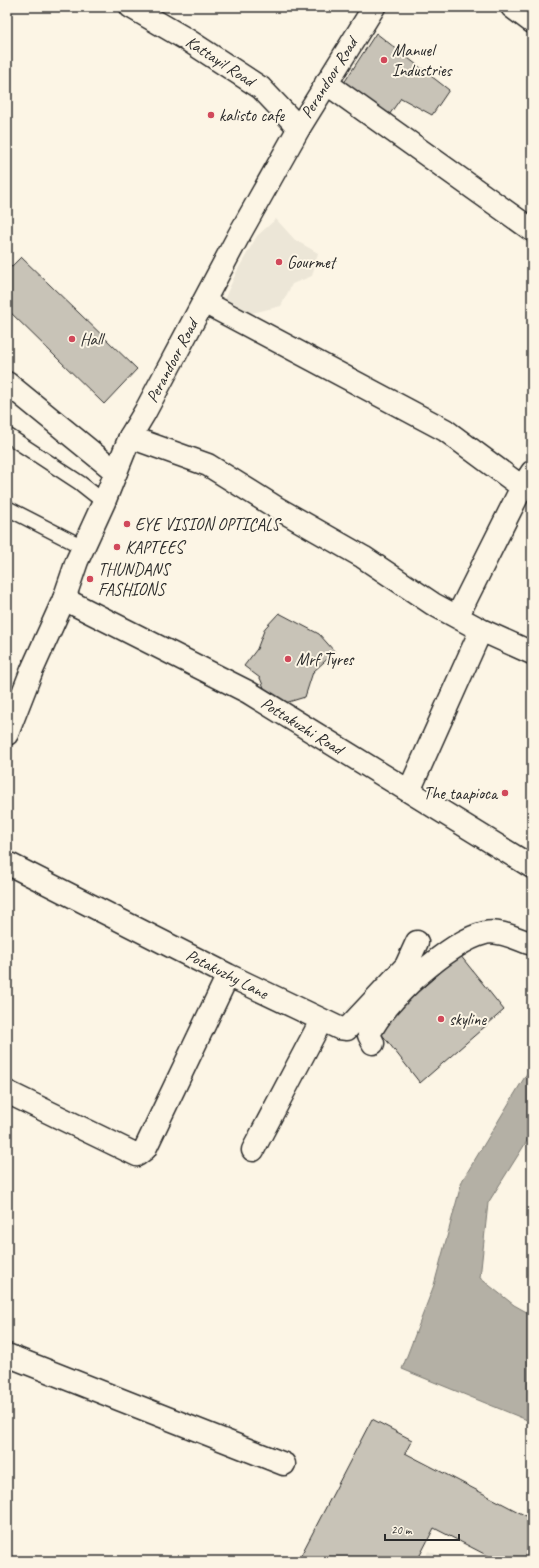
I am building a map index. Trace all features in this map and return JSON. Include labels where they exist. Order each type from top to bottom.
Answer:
[{"type":"street","name":"Kattayil Road","points":[[131,7],[186,39],[262,88],[299,128]]},
{"type":"street","name":"Perandoor Road","points":[[7,734],[32,670],[64,599],[83,547],[104,502],[130,437],[146,412],[299,128],[374,7]]},
{"type":"street","points":[[512,7],[532,22]]},
{"type":"street","points":[[326,83],[532,230]]},
{"type":"street","points":[[204,302],[445,430],[527,480],[458,617]]},
{"type":"street","points":[[7,383],[116,472]]},
{"type":"street","points":[[130,437],[208,464],[277,508],[362,557],[433,604],[481,630],[532,654]]},
{"type":"street","name":"Pottakuzhi Road","points":[[64,599],[248,692],[532,867]]},
{"type":"street","points":[[409,791],[481,630]]},
{"type":"street","name":"Potakuzhy Lane","points":[[7,864],[321,1021],[347,1029],[406,966],[417,942]]},
{"type":"street","points":[[373,1043],[369,1034],[374,1023],[401,993],[435,960],[467,940],[486,932],[499,934],[532,944]]},
{"type":"street","points":[[7,1092],[136,1155],[145,1149],[228,975]]},
{"type":"street","points":[[253,1150],[321,1021]]},
{"type":"street","points":[[7,1355],[284,1464]]},
{"type":"lane","points":[[7,435],[80,483],[104,502]]},
{"type":"lane","points":[[7,508],[83,547]]},
{"type":"shaded area","name":"Gourmet","points":[[276,219],[295,240],[318,253],[312,276],[292,284],[281,306],[235,317],[223,302],[237,271],[257,236]]},
{"type":"shaded area","points":[[532,1065],[532,1133],[488,1203],[480,1278],[514,1305],[532,1315],[532,1422],[402,1369],[434,1285],[462,1181]]},
{"type":"shaded area","points":[[428,1551],[453,1561],[424,1561]]},
{"type":"building","name":"Manuel Industries","points":[[376,33],[449,90],[432,115],[401,98],[387,118],[342,86]]},
{"type":"building","name":"Hall","points":[[21,257],[137,369],[104,404],[7,309],[7,271]]},
{"type":"building","name":"Mrf Tyres","points":[[279,613],[319,634],[335,652],[313,672],[305,697],[272,707],[260,678],[244,666],[257,649],[265,628]]},
{"type":"building","name":"skyline","points":[[460,955],[504,1010],[420,1083],[377,1028]]},
{"type":"building","points":[[372,1419],[412,1440],[405,1453],[532,1519],[532,1561],[498,1561],[434,1528],[417,1561],[298,1561]]},
{"type":"place","name":"Manuel Industries","points":[[384,60]]},
{"type":"place","name":"kalisto cafe","points":[[211,115]]},
{"type":"place","name":"Gourmet","points":[[279,262]]},
{"type":"place","name":"Hall","points":[[72,339]]},
{"type":"place","name":"EYE VISION OPTICALS","points":[[127,524]]},
{"type":"place","name":"KAPTEES","points":[[117,547]]},
{"type":"place","name":"THUNDANS FASHIONS","points":[[90,579]]},
{"type":"place","name":"Mrf Tyres","points":[[288,659]]},
{"type":"place","name":"The taapioca","points":[[505,793]]},
{"type":"place","name":"skyline","points":[[441,1019]]}]
